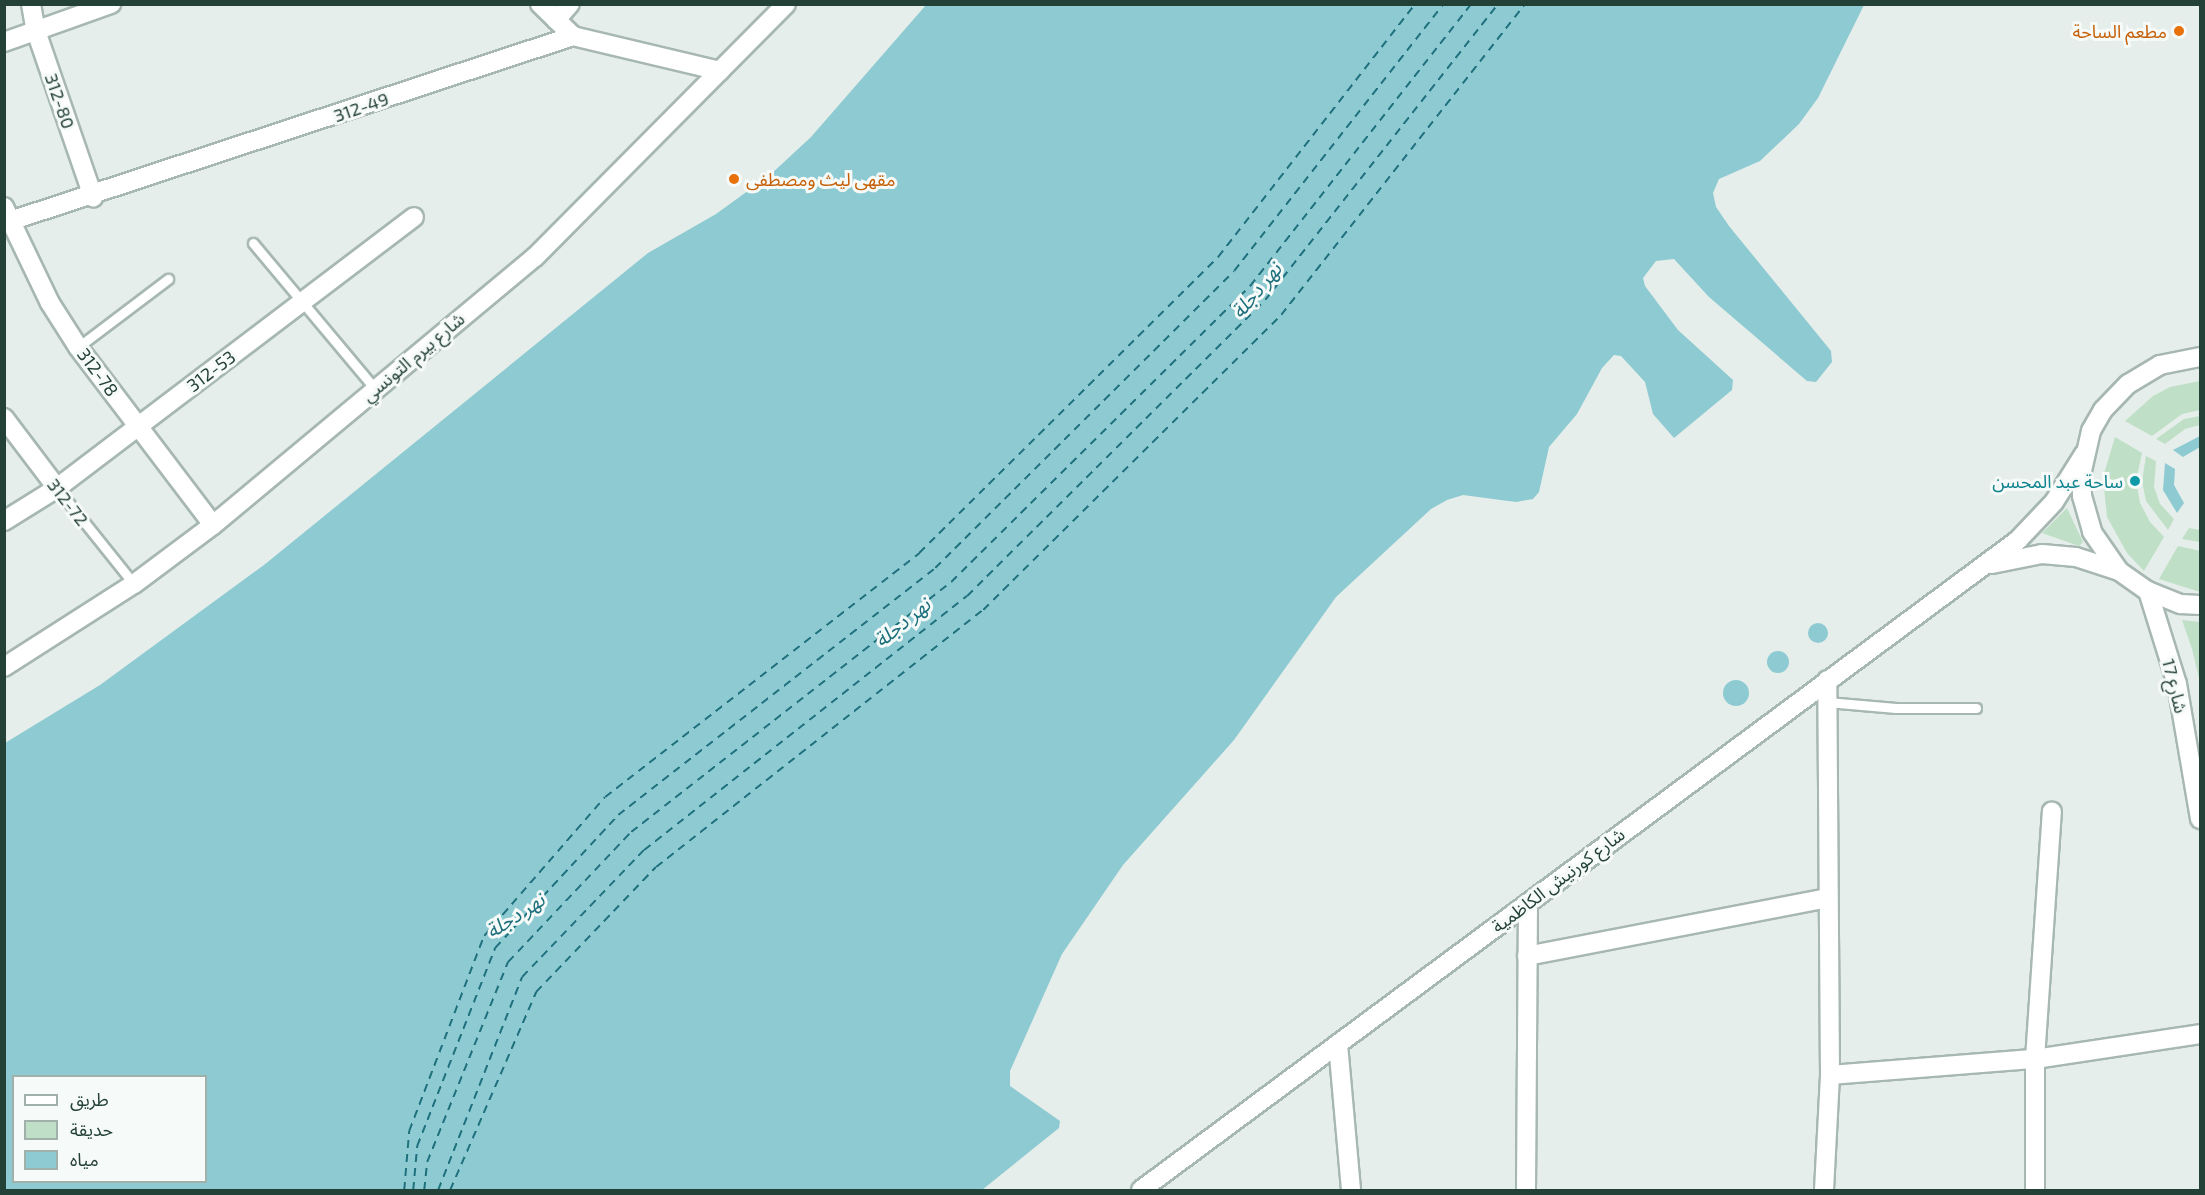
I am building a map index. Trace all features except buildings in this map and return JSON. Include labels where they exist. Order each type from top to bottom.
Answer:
[{"type":"street","name":"312-80","points":[[32,4],[36,31],[93,197]]},
{"type":"street","points":[[4,42],[111,4]]},
{"type":"street","points":[[540,4],[573,36],[720,71]]},
{"type":"street","points":[[556,20],[570,4]]},
{"type":"street","name":"شارع بيرم التونسي","points":[[4,667],[134,584],[213,525],[535,257],[786,4]]},
{"type":"street","name":"312-49","points":[[6,217],[93,197],[573,36]]},
{"type":"street","name":"312-78","points":[[6,217],[50,303],[78,347],[213,525]]},
{"type":"street","name":"312-53","points":[[4,521],[57,488],[414,217]]},
{"type":"street","points":[[2199,356],[2160,365],[2128,384],[2103,410],[2084,454],[2082,496],[2086,518],[2099,546],[2119,571],[2148,591],[2181,604],[2200,605]]},
{"type":"street","name":"312-72","points":[[4,418],[57,488]]},
{"type":"street","name":"شارع كورنيش الكاظمية","points":[[1141,1191],[1161,1184],[1338,1044],[2018,540],[2054,502],[2084,454]]},
{"type":"street","name":"شارع كورنيش الكاظمية","points":[[1976,569],[2008,559],[2042,554],[2076,557],[2119,571]]},
{"type":"street","name":"شارع 17","points":[[2148,591],[2177,684],[2200,819]]},
{"type":"street","points":[[1824,1191],[1830,1074],[1827,680]]},
{"type":"street","points":[[2035,1191],[2035,1059],[2052,812]]},
{"type":"street","points":[[1527,956],[1827,898]]},
{"type":"street","points":[[1526,1191],[1528,903]]},
{"type":"street","points":[[1830,1074],[2035,1059],[2200,1034]]},
{"type":"street","points":[[1338,1044],[1351,1191]]},
{"type":"lane","points":[[253,243],[375,389]]},
{"type":"lane","points":[[78,347],[168,279]]},
{"type":"lane","name":"312-72","points":[[57,488],[134,584]]},
{"type":"lane","points":[[1827,702],[1976,708]]},
{"type":"green space","points":[[2200,381],[2200,410],[2182,414],[2152,436],[2125,421],[2153,396],[2170,387]]},
{"type":"green space","points":[[2200,416],[2200,425],[2185,429],[2165,444],[2156,439],[2184,419]]},
{"type":"green space","points":[[2115,437],[2142,453],[2136,481],[2140,503],[2150,522],[2164,537],[2144,571],[2127,553],[2107,517],[2103,477]]},
{"type":"green space","points":[[2146,456],[2156,461],[2154,487],[2160,504],[2174,519],[2168,530],[2146,501],[2142,481]]},
{"type":"green space","points":[[2067,508],[2083,542],[2079,546],[2042,533]]},
{"type":"green space","points":[[2189,528],[2200,530],[2200,542],[2182,539]]},
{"type":"green space","points":[[2178,546],[2200,551],[2200,592],[2159,579]]},
{"type":"green space","points":[[2182,620],[2200,622],[2200,682],[2192,649]]},
{"type":"water","name":"نهر دجلة","points":[[926,5],[1864,5],[1818,98],[1799,124],[1760,161],[1719,179],[1713,193],[1716,207],[1729,226],[1831,351],[1832,362],[1816,382],[1807,381],[1709,297],[1674,259],[1656,261],[1643,278],[1645,286],[1678,330],[1733,380],[1732,390],[1674,438],[1653,414],[1645,382],[1621,356],[1614,355],[1602,368],[1577,414],[1549,447],[1539,492],[1533,499],[1516,502],[1463,495],[1447,500],[1431,509],[1336,597],[1234,740],[1123,865],[1062,954],[1010,1071],[1010,1086],[1060,1121],[1059,1128],[982,1190],[5,1190],[5,743],[100,685],[264,565],[648,253],[716,214],[770,175],[811,137]]},
{"type":"water","points":[[2200,436],[2200,447],[2183,457],[2173,450]]},
{"type":"water","points":[[2165,463],[2175,469],[2174,485],[2184,503],[2177,513],[2163,490]]},
{"type":"water","points":[[1818,623],[1825,626],[1828,633],[1825,640],[1818,643],[1811,640],[1808,633],[1811,626]]},
{"type":"water","points":[[1778,651],[1786,654],[1789,662],[1786,670],[1778,673],[1770,670],[1767,662],[1770,654]]},
{"type":"water","points":[[1736,680],[1745,684],[1749,693],[1745,702],[1736,706],[1727,702],[1723,693],[1727,684]]},
{"type":"ferry route","points":[[404,1190],[409,1131],[484,936],[605,797],[919,553],[1218,257],[1415,4]]},
{"type":"ferry route","points":[[413,1190],[417,1146],[495,948],[618,815],[935,568],[1234,271],[1443,4]]},
{"type":"ferry route","points":[[424,1190],[427,1162],[508,962],[631,832],[951,582],[1250,286],[1471,4]]},
{"type":"ferry route","points":[[438,1190],[522,977],[644,850],[967,596],[1265,300],[1498,4]]},
{"type":"ferry route","points":[[450,1190],[536,992],[656,867],[983,610],[1281,315],[1525,4]]},
{"type":"place","name":"مطعم الساحة","points":[[2179,31]]},
{"type":"place","name":"مقهى ليث ومصطفى","points":[[734,179]]},
{"type":"place","name":"ساحة عبد المحسن","points":[[2135,481]]}]
